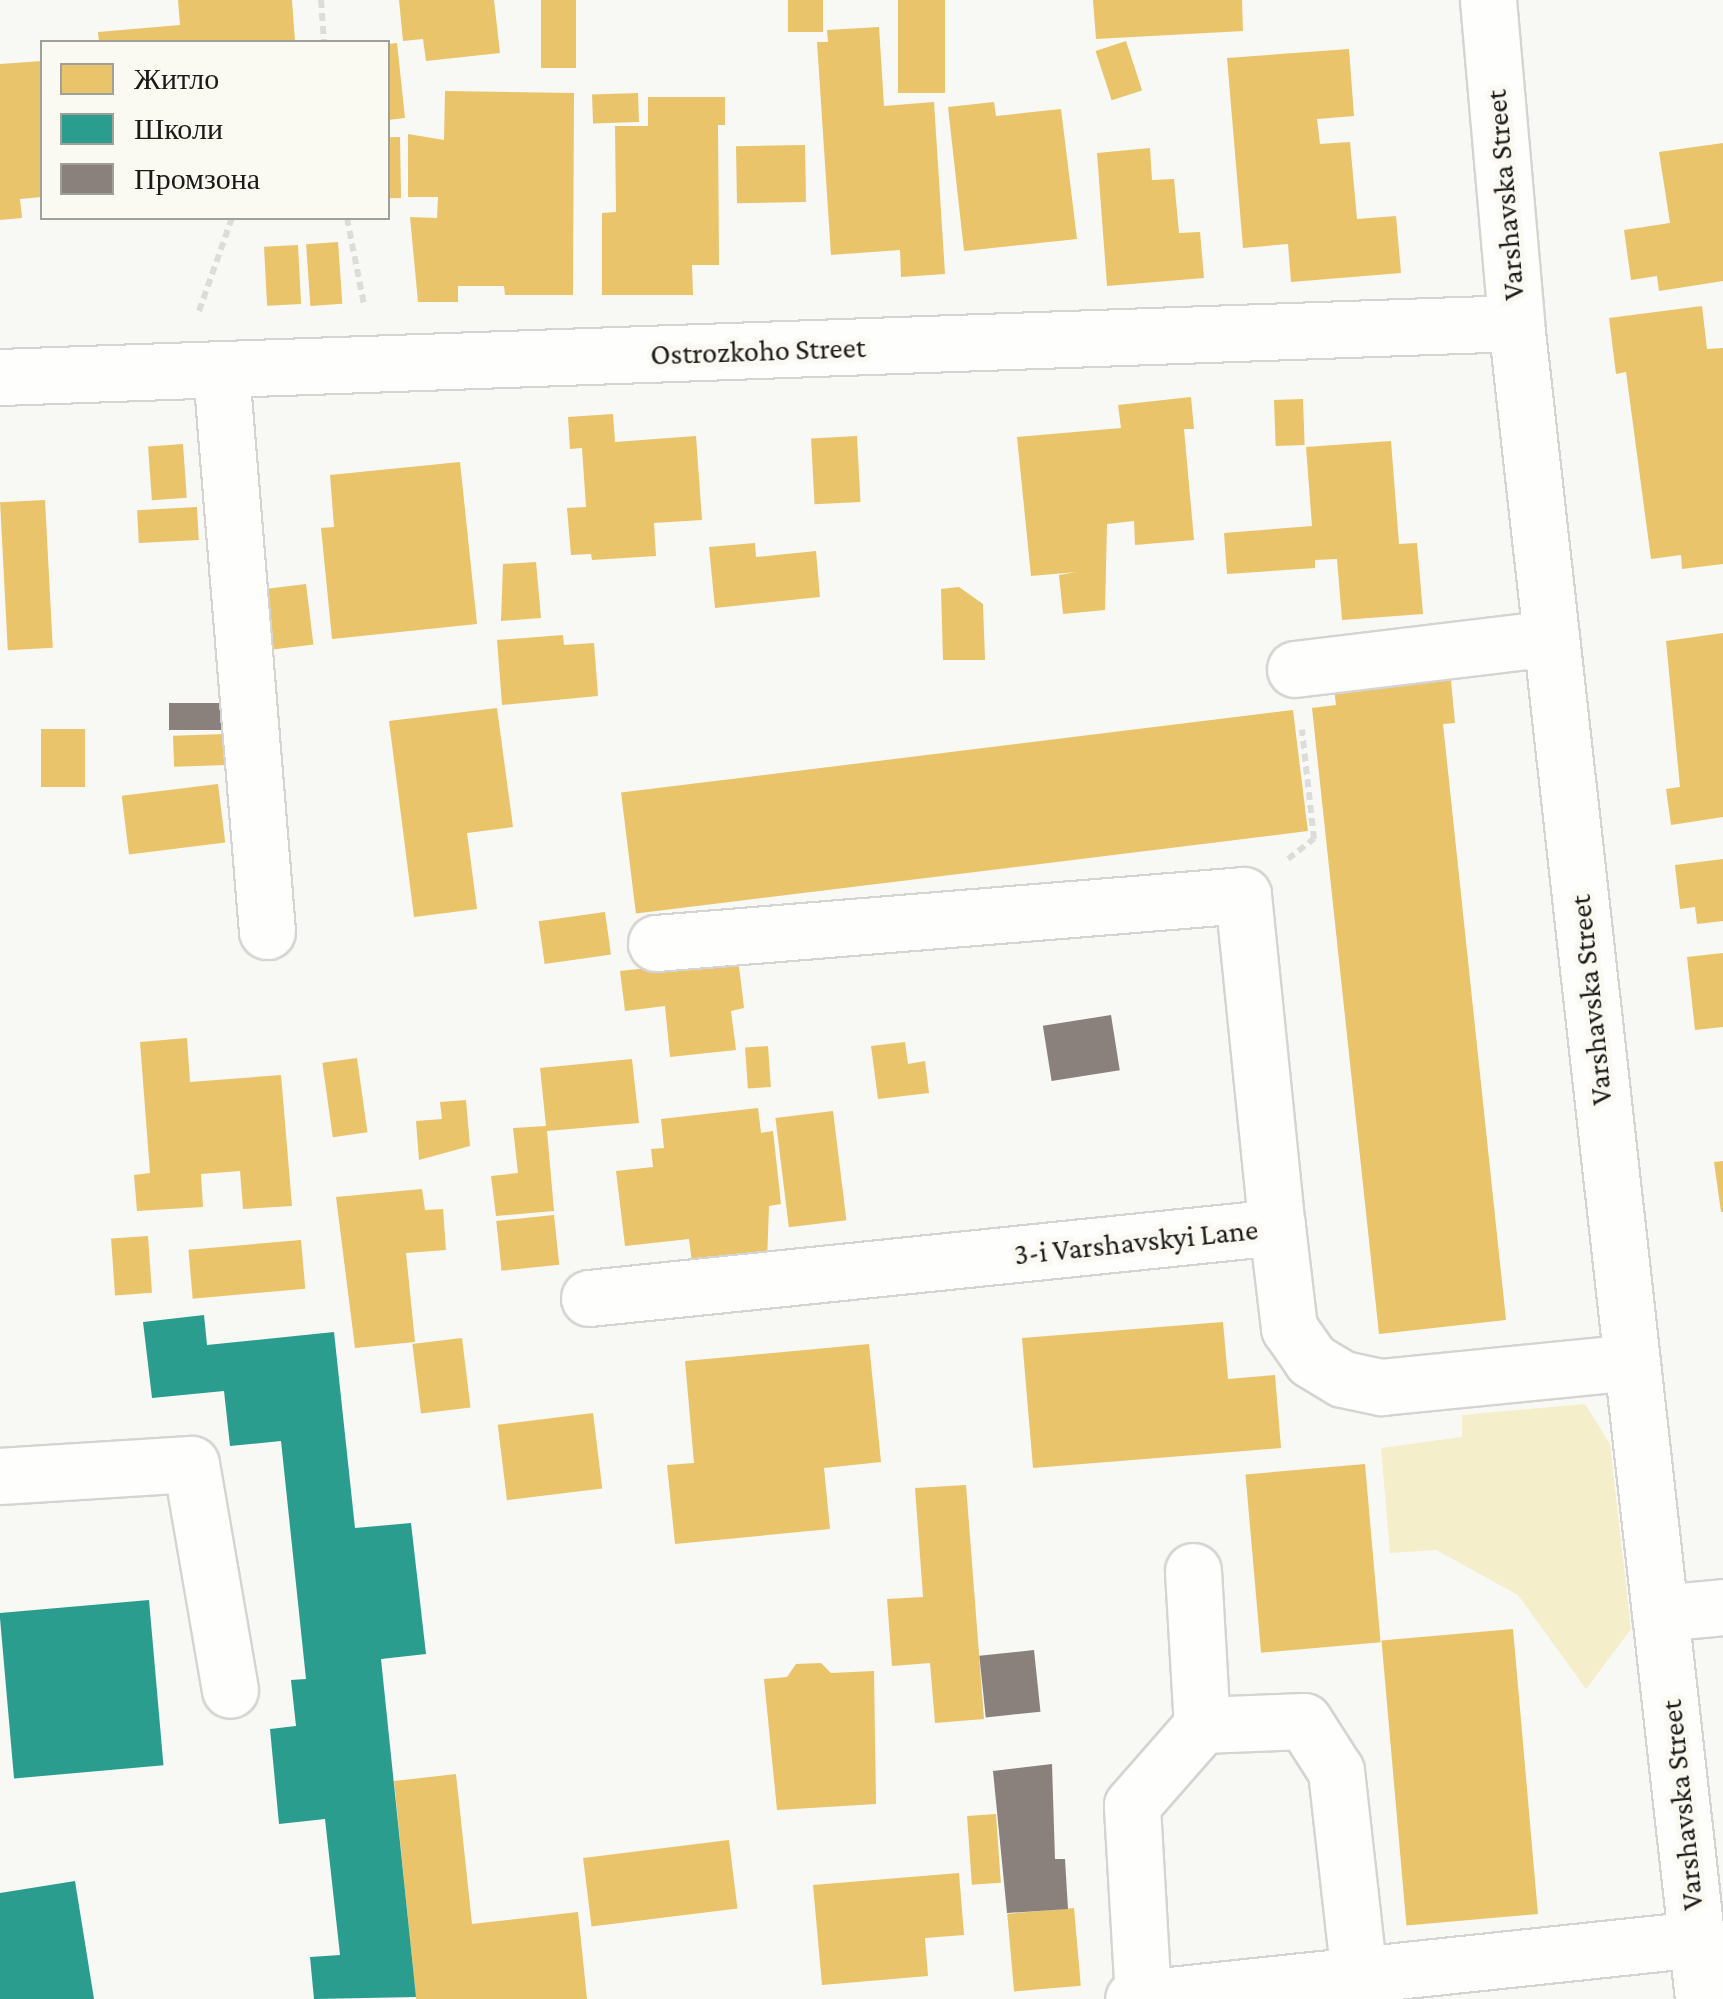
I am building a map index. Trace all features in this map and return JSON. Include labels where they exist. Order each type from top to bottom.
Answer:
[{"type":"street","name":"Varshavska Street","points":[[1488,0],[1516,323],[1703,1999]]},
{"type":"street","name":"Ostrozkoho Street","points":[[0,377],[1516,323]]},
{"type":"street","points":[[200,372],[267,931]]},
{"type":"street","points":[[1295,670],[1551,638]]},
{"type":"street","points":[[656,942],[1243,895],[1277,1227]]},
{"type":"street","name":"3-i Varshavskyi Lane","points":[[589,1298],[1277,1227],[1289,1328],[1311,1360],[1343,1379],[1382,1387],[1632,1362]]},
{"type":"street","points":[[0,1476],[191,1464],[230,1690]]},
{"type":"street","points":[[1143,1998],[1132,1806],[1202,1724],[1193,1571]]},
{"type":"street","points":[[1660,1613],[1723,1606]]},
{"type":"street","points":[[1202,1724],[1304,1720],[1336,1770],[1359,1975]]},
{"type":"street","points":[[1133,1999],[1697,1939]]},
{"type":"path","points":[[321,0],[324,40]]},
{"type":"path","points":[[200,372],[232,220]]},
{"type":"path","points":[[346,220],[376,366]]},
{"type":"path","points":[[1243,895],[1314,839],[1295,670]]},
{"type":"shaded area","points":[[1585,1404],[1610,1444],[1631,1629],[1586,1689],[1518,1595],[1436,1550],[1390,1553],[1381,1448],[1462,1437],[1462,1415]]},
{"type":"building: Житло","points":[[178,0],[292,0],[295,40],[99,40],[98,32],[180,25]]},
{"type":"building: Житло","points":[[399,0],[494,0],[500,53],[426,61],[423,39],[403,41]]},
{"type":"building: Житло","points":[[541,0],[576,0],[576,68],[541,68]]},
{"type":"building: Житло","points":[[788,0],[823,0],[823,32],[788,32]]},
{"type":"building: Житло","points":[[898,0],[945,0],[945,93],[898,93]]},
{"type":"building: Житло","points":[[1093,0],[1242,0],[1243,31],[1096,39]]},
{"type":"building: Житло","points":[[879,27],[884,106],[934,102],[945,274],[901,277],[900,250],[831,255],[817,42],[828,42],[827,30]]},
{"type":"building: Житло","points":[[1126,41],[1142,90],[1112,100],[1096,51]]},
{"type":"building: Житло","points":[[397,43],[405,118],[390,120],[390,44]]},
{"type":"building: Житло","points":[[1349,49],[1354,116],[1317,119],[1320,144],[1350,142],[1357,219],[1396,216],[1401,273],[1291,282],[1288,244],[1243,248],[1227,58]]},
{"type":"building: Житло","points":[[40,61],[40,197],[20,199],[22,218],[0,220],[0,64]]},
{"type":"building: Житло","points":[[445,91],[574,93],[573,295],[505,295],[504,286],[458,286],[458,302],[418,302],[410,217],[437,218],[438,197],[408,197],[408,134],[444,140]]},
{"type":"building: Житло","points":[[638,93],[639,122],[593,124],[592,95]]},
{"type":"building: Житло","points":[[648,97],[725,97],[725,125],[718,125],[719,265],[692,265],[693,295],[602,295],[602,213],[616,212],[615,126],[648,126]]},
{"type":"building: Житло","points":[[994,102],[996,116],[1061,109],[1077,239],[964,251],[948,107]]},
{"type":"building: Житло","points":[[390,137],[400,137],[401,198],[390,198]]},
{"type":"building: Житло","points":[[1723,143],[1723,281],[1659,291],[1657,276],[1631,280],[1624,230],[1670,223],[1659,152]]},
{"type":"building: Житло","points":[[805,145],[806,202],[737,203],[736,146]]},
{"type":"building: Житло","points":[[1150,148],[1152,180],[1174,179],[1179,233],[1200,232],[1204,278],[1107,286],[1097,153]]},
{"type":"building: Житло","points":[[338,242],[342,304],[310,306],[306,244]]},
{"type":"building: Житло","points":[[298,245],[301,304],[267,306],[264,247]]},
{"type":"building: Житло","points":[[1702,306],[1707,349],[1723,348],[1723,564],[1682,569],[1681,555],[1651,559],[1626,372],[1616,374],[1609,318]]},
{"type":"building: Житло","points":[[1191,397],[1194,429],[1184,429],[1194,540],[1135,545],[1134,521],[1107,524],[1105,610],[1063,614],[1059,575],[1077,572],[1031,576],[1017,437],[1121,428],[1118,405]]},
{"type":"building: Житло","points":[[1303,399],[1305,445],[1276,446],[1274,400]]},
{"type":"building: Житло","points":[[613,414],[615,442],[696,436],[702,520],[654,523],[656,556],[592,560],[591,554],[571,555],[567,508],[586,507],[582,448],[570,449],[568,417]]},
{"type":"building: Житло","points":[[857,436],[860,502],[815,504],[811,438]]},
{"type":"building: Житло","points":[[1391,441],[1399,544],[1417,543],[1423,614],[1342,620],[1337,559],[1315,560],[1315,568],[1227,574],[1224,533],[1312,526],[1306,447]]},
{"type":"building: Житло","points":[[183,444],[187,498],[152,500],[148,446]]},
{"type":"building: Житло","points":[[460,462],[477,624],[332,639],[321,528],[334,527],[330,475]]},
{"type":"building: Житло","points":[[45,500],[53,648],[8,650],[0,502]]},
{"type":"building: Житло","points":[[197,507],[199,540],[139,543],[137,510]]},
{"type":"building: Житло","points":[[755,543],[756,557],[816,551],[820,597],[715,608],[709,547]]},
{"type":"building: Житло","points":[[536,562],[541,618],[501,621],[503,564]]},
{"type":"building: Житло","points":[[306,584],[313,645],[269,650],[261,589]]},
{"type":"building: Житло","points":[[959,587],[983,604],[985,660],[943,660],[941,589]]},
{"type":"building: Житло","points":[[1723,633],[1723,817],[1671,825],[1666,789],[1680,787],[1666,641]]},
{"type":"building: Житло","points":[[563,635],[564,645],[594,643],[598,696],[502,705],[497,640]]},
{"type":"building: Житло","points":[[1449,660],[1455,723],[1443,724],[1506,1320],[1379,1334],[1312,708],[1336,705],[1332,672]]},
{"type":"building: Житло","points":[[497,708],[513,827],[467,833],[477,909],[414,917],[389,721]]},
{"type":"building: Житло","points":[[1293,710],[1308,831],[636,914],[621,793]]},
{"type":"building: Житло","points":[[41,729],[85,729],[85,787],[41,787]]},
{"type":"building: Житло","points":[[226,734],[227,765],[174,767],[173,736]]},
{"type":"building: Житло","points":[[218,784],[225,843],[129,854],[122,796]]},
{"type":"building: Житло","points":[[1723,859],[1723,921],[1697,924],[1695,907],[1680,909],[1675,865]]},
{"type":"building: Житло","points":[[605,912],[611,955],[545,964],[539,921]]},
{"type":"building: Житло","points":[[1723,953],[1723,1027],[1695,1030],[1687,957]]},
{"type":"building: Житло","points":[[738,958],[744,1008],[731,1011],[736,1050],[670,1057],[665,1006],[625,1011],[620,971]]},
{"type":"building: Житло","points":[[187,1038],[190,1082],[281,1075],[292,1206],[243,1209],[240,1171],[201,1174],[203,1207],[137,1211],[134,1175],[150,1173],[140,1042]]},
{"type":"building: Житло","points":[[905,1042],[908,1064],[925,1061],[929,1093],[878,1099],[871,1046]]},
{"type":"building: Житло","points":[[768,1046],[771,1087],[748,1089],[745,1048]]},
{"type":"building: Житло","points":[[357,1058],[367,1132],[333,1137],[322,1063]]},
{"type":"building: Житло","points":[[632,1059],[639,1123],[547,1131],[554,1211],[496,1216],[491,1176],[518,1173],[513,1128],[546,1126],[540,1068]]},
{"type":"building: Житло","points":[[466,1100],[470,1146],[419,1160],[416,1121],[442,1119],[440,1102]]},
{"type":"building: Житло","points":[[758,1108],[761,1133],[773,1131],[781,1204],[769,1206],[767,1262],[693,1270],[689,1239],[625,1246],[616,1171],[653,1167],[651,1149],[664,1148],[661,1119]]},
{"type":"building: Житло","points":[[833,1111],[846,1220],[789,1227],[775,1118]]},
{"type":"building: Житло","points":[[1723,1161],[1723,1212],[1721,1212],[1714,1162]]},
{"type":"building: Житло","points":[[422,1189],[425,1210],[443,1209],[446,1250],[406,1253],[415,1342],[355,1348],[336,1197]]},
{"type":"building: Житло","points":[[554,1215],[559,1265],[502,1271],[496,1221]]},
{"type":"building: Житло","points":[[148,1236],[152,1293],[115,1295],[111,1239]]},
{"type":"building: Житло","points":[[301,1240],[305,1289],[193,1299],[188,1250]]},
{"type":"building: Житло","points":[[1223,1322],[1228,1379],[1275,1375],[1281,1448],[1033,1468],[1022,1338]]},
{"type":"building: Житло","points":[[462,1338],[471,1407],[421,1414],[412,1344]]},
{"type":"building: Житло","points":[[869,1344],[881,1462],[824,1468],[830,1529],[675,1544],[667,1465],[694,1463],[685,1361]]},
{"type":"building: Житло","points":[[593,1413],[602,1488],[507,1500],[498,1425]]},
{"type":"building: Житло","points":[[1365,1464],[1381,1642],[1261,1653],[1245,1474]]},
{"type":"building: Житло","points":[[966,1485],[984,1719],[935,1723],[930,1663],[892,1666],[887,1599],[923,1597],[915,1488]]},
{"type":"building: Житло","points":[[1513,1629],[1538,1914],[1406,1925],[1382,1641]]},
{"type":"building: Житло","points":[[821,1663],[831,1673],[874,1671],[876,1804],[777,1810],[764,1679],[787,1677],[796,1664]]},
{"type":"building: Житло","points":[[456,1774],[472,1924],[578,1912],[587,1999],[416,1999],[394,1781]]},
{"type":"building: Житло","points":[[996,1814],[1001,1883],[972,1885],[967,1816]]},
{"type":"building: Житло","points":[[729,1840],[737,1908],[592,1926],[583,1858]]},
{"type":"building: Житло","points":[[959,1873],[964,1935],[925,1938],[928,1976],[822,1985],[813,1885]]},
{"type":"building: Житло","points":[[1074,1908],[1081,1986],[1014,1992],[1007,1914]]},
{"type":"building: Школи","points":[[204,1315],[207,1345],[334,1332],[355,1528],[411,1523],[426,1654],[381,1659],[416,1997],[314,1999],[310,1957],[340,1955],[325,1819],[279,1824],[270,1729],[296,1726],[291,1680],[306,1679],[281,1441],[230,1446],[224,1391],[152,1398],[143,1322]]},
{"type":"building: Школи","points":[[149,1600],[163,1765],[14,1778],[0,1613]]},
{"type":"building: Школи","points":[[75,1881],[94,1999],[0,1999],[0,1893]]},
{"type":"building: Промзона","points":[[169,703],[221,703],[221,730],[169,730]]},
{"type":"building: Промзона","points":[[1111,1015],[1120,1070],[1052,1081],[1043,1026]]},
{"type":"building: Промзона","points":[[1034,1650],[1040,1712],[986,1717],[979,1656]]},
{"type":"building: Промзона","points":[[1052,1764],[1055,1859],[1065,1859],[1068,1909],[1007,1913],[993,1771]]}]
